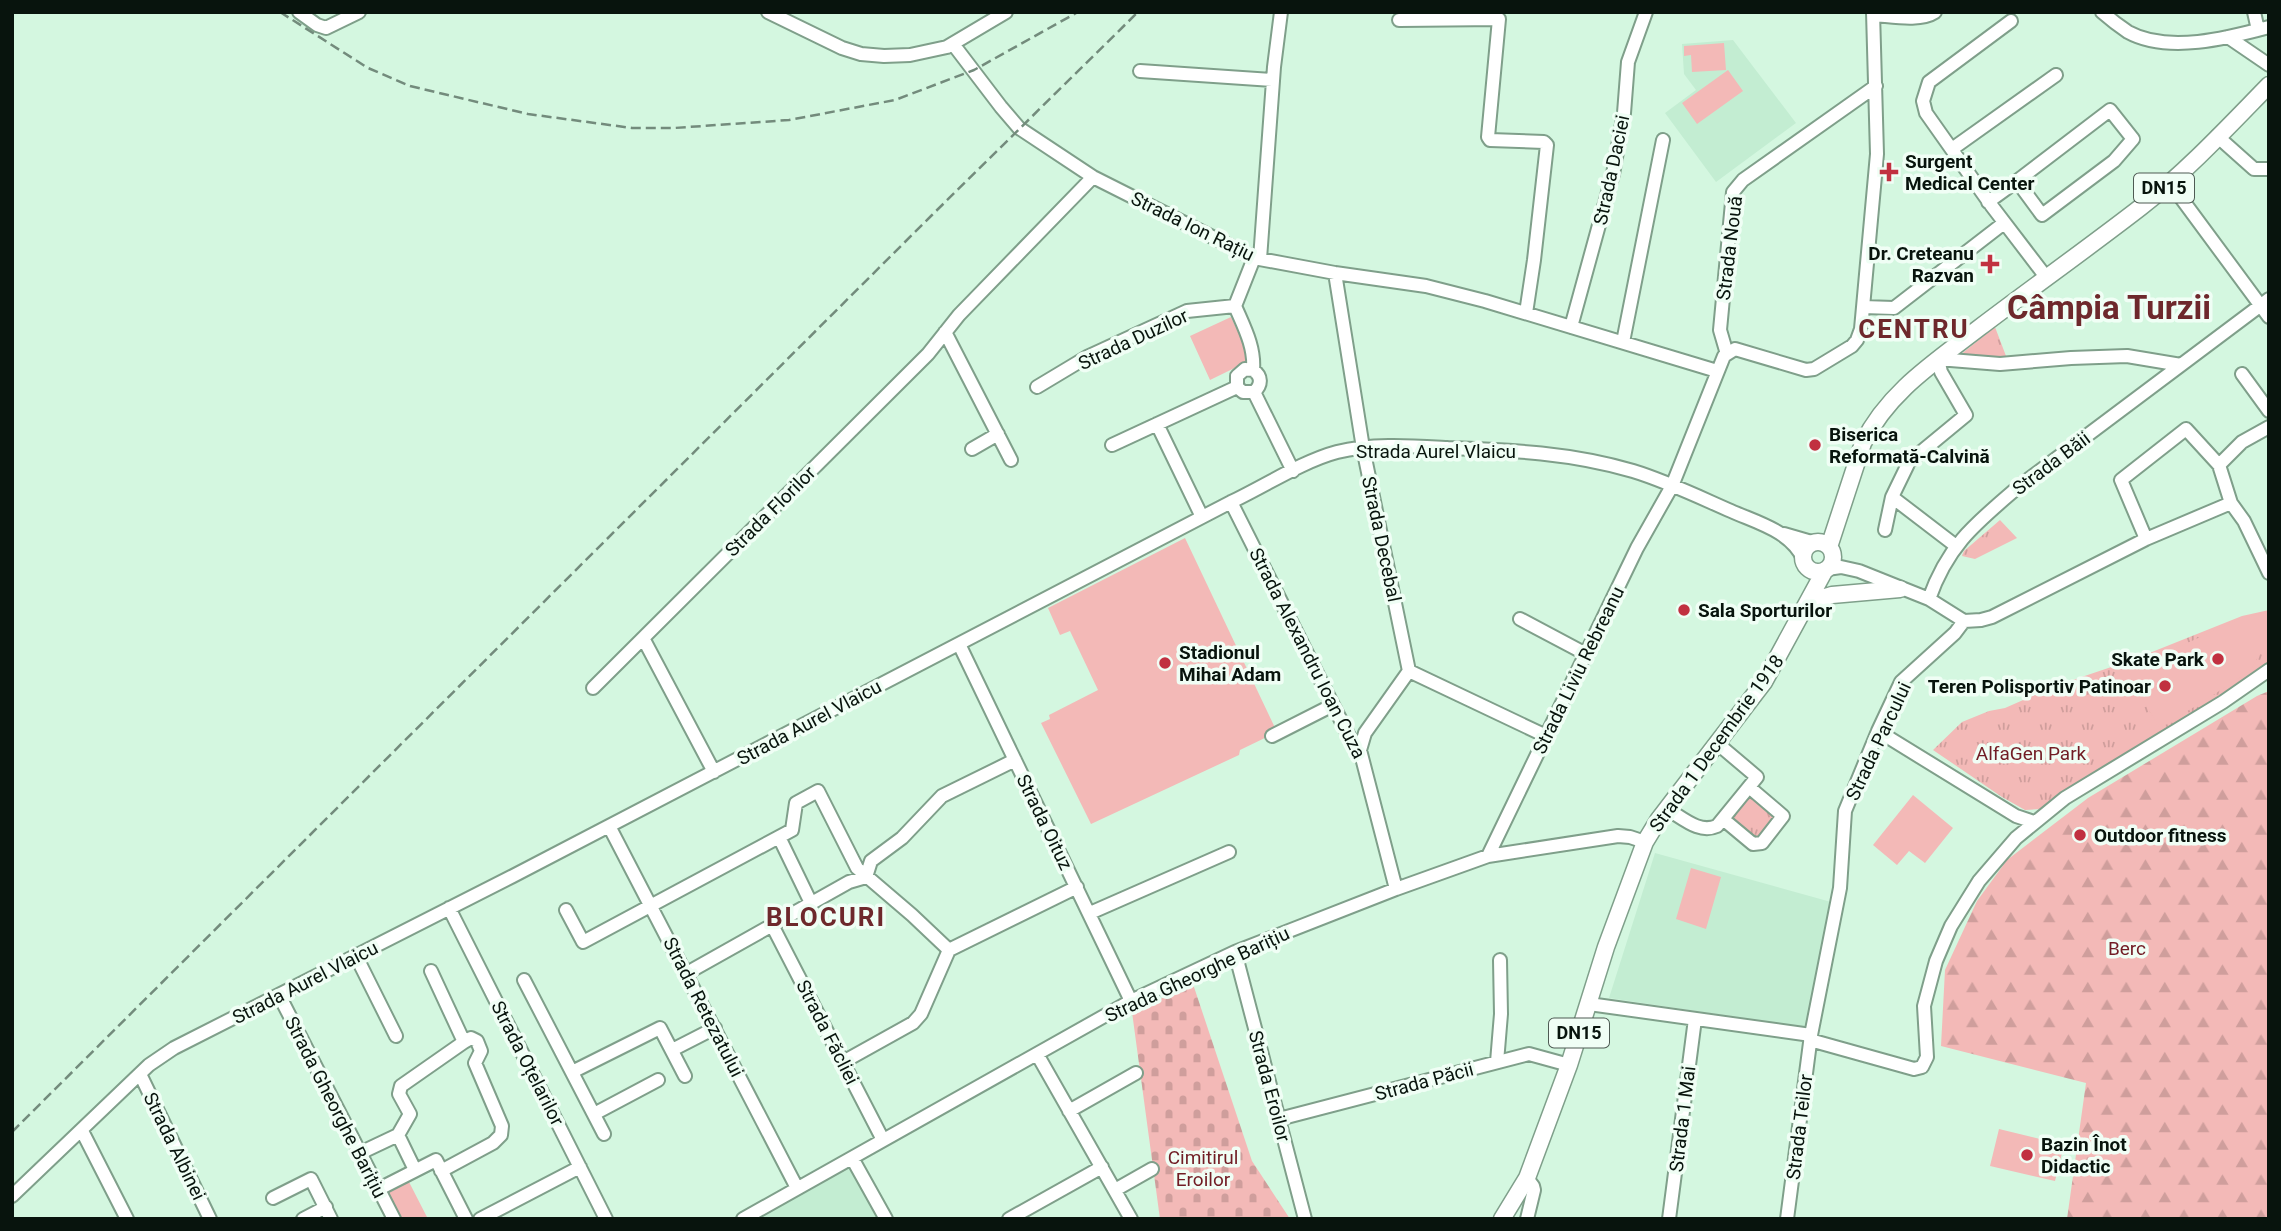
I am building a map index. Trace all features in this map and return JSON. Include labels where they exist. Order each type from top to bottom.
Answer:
[{"type":"main road","name":"DN15","points":[[1804,561],[1805,551],[1823,546],[1847,497],[1849,480],[1863,443],[1885,407],[1938,359],[2170,183],[2269,85]]},
{"type":"main road","name":"DN15","points":[[1823,546],[1832,562],[1826,570]]},
{"type":"main road","points":[[1804,561],[1811,570],[1826,570]]},
{"type":"main road","name":"Strada 1 Decembrie 1918","points":[[1799,621],[1808,577],[1804,561]]},
{"type":"main road","name":"Strada 1 Decembrie 1918","points":[[1502,1219],[1527,1178],[1569,1065],[1606,947],[1645,842],[1667,808],[1764,682],[1826,570]]},
{"type":"main road","points":[[1809,602],[1832,595],[1900,589]]},
{"type":"street","points":[[299,12],[326,28],[359,12]]},
{"type":"street","points":[[768,12],[842,48],[884,57],[910,55],[953,44],[1006,12]]},
{"type":"street","points":[[1253,370],[1254,358],[1250,342],[1235,306],[1257,259],[1281,12]]},
{"type":"street","name":"Strada Daciei","points":[[1571,327],[1613,174],[1624,113],[1628,62],[1646,12]]},
{"type":"street","points":[[1727,354],[1735,349],[1806,370],[1835,359],[1857,340],[1861,329],[1877,154],[1873,14],[1920,16],[1935,12]]},
{"type":"street","points":[[2102,12],[2129,32],[2168,43],[2228,37],[2258,30]]},
{"type":"street","points":[[2255,12],[2258,30]]},
{"type":"street","points":[[1399,20],[1499,19],[1488,137],[1490,140],[1544,142],[1547,145],[1525,313]]},
{"type":"street","points":[[2011,20],[1928,82],[1923,101],[1926,113],[2046,277]]},
{"type":"street","points":[[2246,49],[2243,39],[2258,30]]},
{"type":"street","points":[[2228,37],[2269,65]]},
{"type":"street","name":"Strada Ion Rațiu","points":[[953,44],[1019,128],[1093,177],[1257,259],[1426,286],[1717,371]]},
{"type":"street","points":[[1140,71],[1273,80]]},
{"type":"street","points":[[1952,149],[2056,75]]},
{"type":"street","name":"Strada Nouă","points":[[1727,354],[1720,330],[1733,192],[1743,180],[1876,86]]},
{"type":"street","points":[[1988,201],[2110,110],[2133,139],[2114,161],[2042,215],[2017,181]]},
{"type":"street","points":[[2217,136],[2254,169],[2269,169]]},
{"type":"street","points":[[1623,342],[1663,140]]},
{"type":"street","name":"Strada Florilor","points":[[593,688],[928,354],[944,332],[1093,177]]},
{"type":"street","points":[[2170,183],[2264,303],[2269,317]]},
{"type":"street","points":[[1863,307],[1894,309],[2004,223]]},
{"type":"street","name":"Strada Decebal","points":[[1335,273],[1363,448],[1409,671]]},
{"type":"street","name":"Strada Băii","points":[[1929,598],[1939,571],[1978,521],[2017,488],[2264,303]]},
{"type":"street","name":"Strada Duzilor","points":[[1037,387],[1087,357],[1186,311],[1235,306]]},
{"type":"street","points":[[944,332],[1011,460]]},
{"type":"street","name":"Strada Liviu Rebreanu","points":[[1488,856],[1637,548],[1672,485],[1717,371],[1727,354]]},
{"type":"street","points":[[1885,530],[1892,498],[1909,462],[1966,415],[1941,372],[1938,359],[2000,364],[2127,356],[2181,366]]},
{"type":"street","points":[[1245,369],[1253,370],[1261,381],[1254,392],[1246,393],[1237,387],[1239,373],[1245,369]]},
{"type":"street","points":[[2242,373],[2269,411]]},
{"type":"street","points":[[1112,445],[1237,387]]},
{"type":"street","points":[[1254,392],[1293,471]]},
{"type":"street","points":[[1157,424],[1202,517]]},
{"type":"street","points":[[2219,466],[2242,442],[2269,427]]},
{"type":"street","points":[[2146,539],[2121,480],[2186,429],[2219,466],[2231,503],[2244,521],[2269,573]]},
{"type":"street","points":[[972,449],[998,434]]},
{"type":"street","name":"Strada Aurel Vlaicu","points":[[12,1196],[140,1074],[174,1048],[714,772],[1231,502],[1337,452],[1363,448],[1419,447],[1529,451],[1581,458],[1633,471],[1672,485],[1780,533],[1823,546]]},
{"type":"street","points":[[1892,498],[1956,547]]},
{"type":"street","name":"Strada Alexandru Ioan Cuza","points":[[1231,502],[1332,705],[1351,740],[1360,750],[1396,889]]},
{"type":"street","points":[[1823,546],[1859,571],[1929,598],[1964,621],[1981,620],[1992,617],[2146,539],[2231,503]]},
{"type":"street","points":[[1780,533],[1800,550],[1804,561]]},
{"type":"street","points":[[1826,570],[1841,567],[1859,571]]},
{"type":"street","points":[[1520,619],[1586,654]]},
{"type":"street","name":"Strada Parcului","points":[[1811,1037],[1840,888],[1845,811],[1878,731],[1902,682],[1955,633],[1964,621]]},
{"type":"street","points":[[643,638],[714,772]]},
{"type":"street","name":"Strada Oituz","points":[[959,644],[1131,1001]]},
{"type":"street","points":[[1360,750],[1365,733],[1409,671],[1546,736]]},
{"type":"street","points":[[1589,1004],[1811,1037],[1914,1069],[1922,1067],[1927,1056],[1924,1006],[1937,961],[1951,926],[1979,881],[2034,822],[2065,798],[2269,671]]},
{"type":"street","points":[[1272,736],[1332,705]]},
{"type":"street","points":[[1878,731],[2016,816],[2034,822]]},
{"type":"street","points":[[1667,808],[1698,828],[1708,830],[1717,826],[1757,777],[1718,744]]},
{"type":"street","points":[[866,877],[871,861],[902,838],[943,796],[1015,760]]},
{"type":"street","points":[[1723,819],[1753,844],[1762,843],[1783,816],[1749,787]]},
{"type":"street","points":[[566,910],[583,942],[792,830],[796,803],[818,792],[857,868],[949,950]]},
{"type":"street","name":"Strada Retezatului","points":[[609,826],[797,1188]]},
{"type":"street","name":"Strada Gheorghe Barițiu","points":[[743,1219],[1131,1001],[1235,952],[1488,856],[1618,836],[1645,842]]},
{"type":"street","points":[[779,838],[811,903]]},
{"type":"street","points":[[1090,913],[1229,852]]},
{"type":"street","points":[[687,973],[849,882],[866,877]]},
{"type":"street","points":[[843,1062],[913,1023],[921,1014],[949,950],[1077,887]]},
{"type":"street","name":"Strada Oțelarilor","points":[[449,908],[606,1219]]},
{"type":"street","name":"Strada Făcliei","points":[[772,925],[883,1140]]},
{"type":"street","name":"Strada Eroilor","points":[[1235,952],[1305,1219]]},
{"type":"street","points":[[356,956],[396,1036]]},
{"type":"street","points":[[1497,1062],[1501,1014],[1500,960]]},
{"type":"street","points":[[431,971],[464,1042]]},
{"type":"street","points":[[524,979],[604,1135]]},
{"type":"street","name":"Strada Gheorghe Barițiu","points":[[279,995],[394,1219]]},
{"type":"street","name":"Strada 1 Mai","points":[[1669,1219],[1695,1019]]},
{"type":"street","points":[[572,1072],[660,1028],[685,1076]]},
{"type":"street","points":[[672,1050],[715,1028]]},
{"type":"street","name":"Strada Teilor","points":[[1787,1219],[1811,1037]]},
{"type":"street","points":[[360,1153],[398,1135],[410,1114],[399,1094],[401,1086],[471,1038],[477,1041],[481,1051],[475,1063],[502,1126],[501,1135],[493,1143],[441,1171]]},
{"type":"street","points":[[1037,1054],[1131,1219]]},
{"type":"street","name":"Strada Păcii","points":[[1279,1119],[1529,1054],[1569,1065]]},
{"type":"street","points":[[1069,1111],[1136,1073]]},
{"type":"street","name":"Strada Albinei","points":[[140,1074],[211,1219]]},
{"type":"street","points":[[594,1114],[658,1080]]},
{"type":"street","points":[[82,1131],[127,1219]]},
{"type":"street","points":[[398,1135],[415,1170]]},
{"type":"street","points":[[852,1158],[886,1219]]},
{"type":"street","points":[[379,1189],[436,1160],[466,1219]]},
{"type":"street","points":[[480,1219],[502,1214],[580,1167]]},
{"type":"street","points":[[1009,1219],[1102,1167]]},
{"type":"street","points":[[1115,1190],[1152,1169]]},
{"type":"street","points":[[1527,1178],[1534,1190],[1527,1219]]},
{"type":"street","points":[[274,1198],[311,1179],[328,1213],[303,1219]]},
{"type":"shaded area","points":[[1733,40],[1796,123],[1716,182],[1665,113],[1696,90],[1684,74],[1682,44]]},
{"type":"shaded area","points":[[1655,853],[1831,902],[1808,1024],[1803,1027],[1609,998]]},
{"type":"shaded area","points":[[850,1163],[882,1219],[753,1219]]},
{"type":"green space","points":[[1724,43],[1726,70],[1692,72],[1691,55],[1684,56],[1684,46]]},
{"type":"green space","points":[[1728,70],[1743,91],[1697,124],[1682,103]]},
{"type":"green space","points":[[1231,317],[1251,360],[1210,380],[1190,336]]},
{"type":"green space","points":[[1995,327],[2006,356],[1991,359],[1960,355]]},
{"type":"green space","points":[[2000,520],[2017,538],[1975,559],[1962,556],[1964,551]]},
{"type":"green space","name":"Stadionul Mihai Adam","points":[[1185,538],[1277,732],[1240,750],[1239,755],[1091,824],[1041,723],[1050,719],[1049,715],[1098,690],[1070,631],[1060,635],[1048,608]]},
{"type":"green space","name":"AlfaGen Park","points":[[2269,610],[2269,662],[2263,671],[2040,809],[2025,810],[1933,750],[1962,722],[2132,660],[2242,616]]},
{"type":"green space","points":[[2269,612],[2269,636],[2251,670],[2159,728],[2127,671],[2239,619]]},
{"type":"green space","name":"Berc","points":[[2269,691],[2269,1219],[2067,1219],[2086,1083],[1941,1046],[1945,970],[1977,901],[2007,860],[2088,798]]},
{"type":"green space","points":[[1750,791],[1780,816],[1757,843],[1727,818]]},
{"type":"green space","points":[[1913,795],[1953,828],[1925,863],[1909,851],[1897,865],[1873,845]]},
{"type":"green space","points":[[1691,868],[1721,877],[1706,929],[1676,919]]},
{"type":"green space","name":"Cimitirul Eroilor","points":[[1193,984],[1252,1161],[1290,1219],[1160,1219],[1132,1012]]},
{"type":"green space","name":"Bazin Înot Didactic","points":[[1999,1129],[2064,1145],[2055,1181],[1990,1166]]},
{"type":"green space","points":[[409,1182],[428,1219],[400,1219],[387,1193]]},
{"type":"railway","points":[[280,12],[368,68],[410,86],[528,114],[632,128],[674,128],[789,120],[895,100],[974,70],[1078,12]]},
{"type":"railway","points":[[12,1132],[1138,12]]},
{"type":"place","name":"Surgent Medical Center","points":[[1889,172]]},
{"type":"place","name":"Dr. Creteanu Razvan","points":[[1990,264]]},
{"type":"place","name":"Biserica Reformată-Calvină","points":[[1815,445]]},
{"type":"place","name":"Sala Sporturilor","points":[[1684,610]]},
{"type":"place","name":"Skate Park","points":[[2218,659]]},
{"type":"place","name":"Stadionul Mihai Adam","points":[[1165,663]]},
{"type":"place","name":"Teren Polisportiv Patinoar","points":[[2165,686]]},
{"type":"place","name":"Outdoor fitness","points":[[2080,835]]},
{"type":"place","name":"Bazin Înot Didactic","points":[[2027,1155]]},
{"type":"district","name":"Câmpia Turzii","points":[[2109,307]]},
{"type":"district","name":"CENTRU","points":[[1914,329]]},
{"type":"district","name":"BLOCURI","points":[[826,917]]}]
